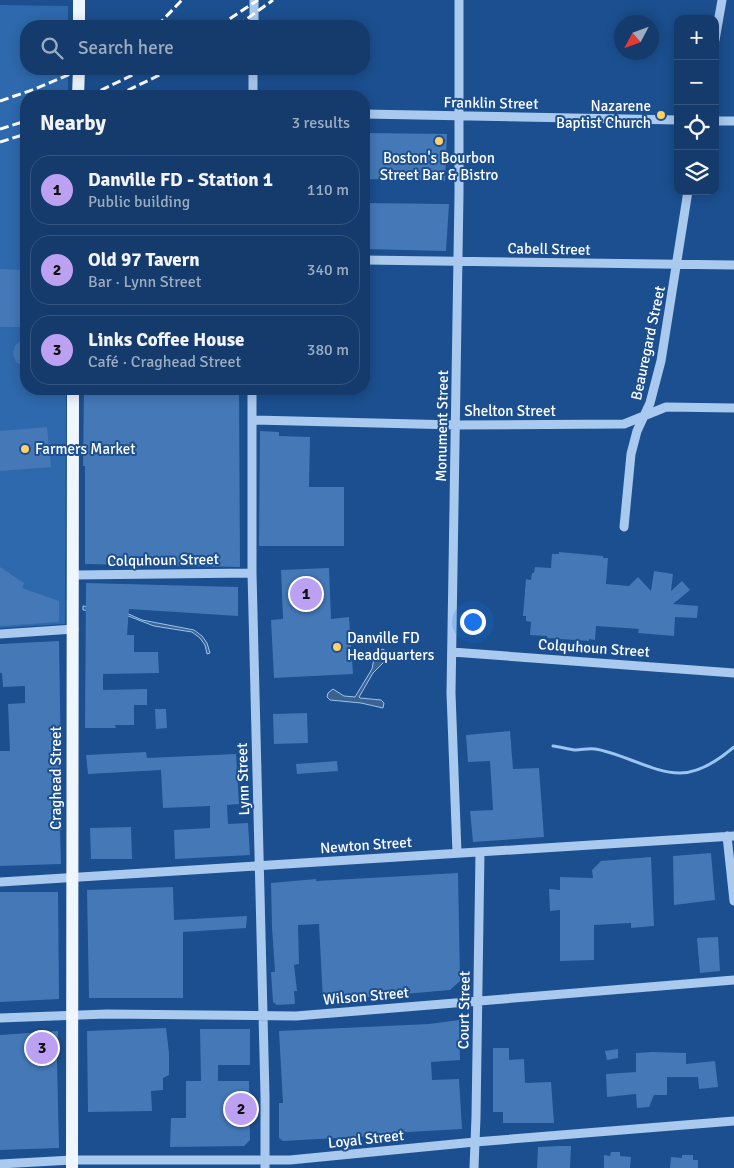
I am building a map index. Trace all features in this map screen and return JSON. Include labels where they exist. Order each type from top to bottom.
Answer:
[{"type":"main road","points":[[79,0],[79,20]]},
{"type":"main road","points":[[78,90],[79,75]]},
{"type":"main road","name":"Craghead Street","points":[[72,1164],[73,395]]},
{"type":"street","points":[[254,0],[254,20]]},
{"type":"street","name":"Monument Street","points":[[457,853],[451,693],[456,425],[460,0]]},
{"type":"street","points":[[719,17],[722,0]]},
{"type":"street","points":[[253,75],[254,90]]},
{"type":"street","name":"Franklin Street","points":[[370,114],[674,120]]},
{"type":"street","points":[[719,121],[734,121]]},
{"type":"street","name":"Beauregard Street","points":[[624,527],[631,454],[637,431],[650,404],[661,361],[687,195]]},
{"type":"street","name":"Cabell Street","points":[[370,260],[734,265]]},
{"type":"street","name":"Lynn Street","points":[[252,395],[252,573],[264,1016],[265,1164]]},
{"type":"street","name":"Shelton Street","points":[[252,420],[456,425],[624,424],[666,407],[734,408]]},
{"type":"street","name":"Colquhoun Street","points":[[74,575],[252,573]]},
{"type":"street","points":[[0,634],[74,630]]},
{"type":"street","name":"Colquhoun Street","points":[[452,652],[734,672]]},
{"type":"street","points":[[731,836],[734,901]]},
{"type":"street","name":"Newton Street","points":[[0,882],[731,836]]},
{"type":"street","name":"Court Street","points":[[474,1168],[480,852]]},
{"type":"street","name":"Wilson Street","points":[[0,1018],[107,1014],[296,1016],[734,980]]},
{"type":"street","name":"Loyal Street","points":[[0,1164],[72,1164],[212,1159],[265,1164],[475,1142],[734,1121]]},
{"type":"shaded area","points":[[0,5],[68,6],[68,20],[20,20],[20,75],[68,75],[68,90],[20,90],[20,395],[66,395],[65,624],[0,628]]},
{"type":"shaded area","points":[[83,606],[124,612],[142,620],[194,630],[207,643],[210,653],[207,654],[205,645],[192,632],[154,626],[123,614],[83,610]]},
{"type":"shaded area","points":[[383,649],[388,653],[388,658],[373,673],[359,697],[381,700],[384,703],[383,708],[361,703],[330,700],[327,697],[328,693],[333,689],[344,696],[355,697],[372,669],[375,653]]},
{"type":"building","points":[[370,133],[447,134],[445,181],[370,179]]},
{"type":"building","points":[[370,203],[449,204],[446,251],[370,249]]},
{"type":"building","points":[[0,269],[20,270],[20,327],[0,327]]},
{"type":"building","points":[[20,341],[20,364],[16,362],[13,354],[15,346]]},
{"type":"building","points":[[84,395],[239,395],[240,567],[85,564],[85,466],[83,466]]},
{"type":"building","name":"Farmers Market","points":[[47,427],[51,467],[0,471],[0,431]]},
{"type":"building","points":[[260,431],[279,432],[279,436],[310,437],[309,487],[344,487],[344,546],[259,546]]},
{"type":"building","points":[[559,552],[608,558],[606,584],[629,586],[638,577],[651,591],[654,571],[673,574],[671,591],[682,581],[690,590],[673,604],[698,606],[697,618],[675,617],[674,636],[638,633],[639,629],[596,626],[595,640],[589,639],[589,641],[530,635],[531,622],[526,621],[526,616],[523,616],[526,579],[531,580],[535,567],[551,568],[552,554],[559,554]]},
{"type":"building","points":[[0,567],[24,583],[22,588],[59,601],[59,622],[0,626]]},
{"type":"building","points":[[329,568],[331,619],[349,617],[353,674],[274,678],[271,620],[283,619],[281,570]]},
{"type":"building","points":[[86,583],[238,587],[238,616],[129,609],[127,635],[134,635],[134,652],[158,652],[159,673],[103,674],[103,690],[147,689],[147,705],[134,705],[134,725],[115,725],[116,728],[85,728]]},
{"type":"building","points":[[59,641],[61,864],[0,866],[0,751],[10,751],[8,704],[25,703],[25,686],[3,687],[2,673],[0,673],[0,644]]},
{"type":"building","points":[[155,709],[166,709],[167,728],[156,729]]},
{"type":"building","points":[[307,713],[308,743],[274,744],[273,714]]},
{"type":"building","points":[[510,731],[513,769],[539,768],[544,837],[473,842],[470,811],[493,810],[490,761],[468,762],[466,735]]},
{"type":"building","points":[[146,752],[147,758],[236,754],[239,804],[227,805],[228,824],[248,823],[250,855],[175,859],[174,830],[210,828],[210,806],[163,808],[161,770],[88,774],[86,755]]},
{"type":"building","points":[[337,761],[338,771],[297,774],[296,764]]},
{"type":"building","points":[[131,827],[132,859],[91,859],[90,828]]},
{"type":"building","points":[[711,853],[715,900],[674,905],[673,856]]},
{"type":"building","points":[[651,857],[654,926],[631,928],[631,923],[594,925],[594,960],[560,961],[560,910],[550,911],[549,889],[560,890],[560,877],[593,878],[592,870],[601,861]]},
{"type":"building","points":[[458,873],[460,981],[450,990],[323,1001],[319,924],[298,925],[299,964],[294,965],[297,991],[294,991],[295,1004],[277,1005],[273,1002],[271,972],[275,972],[271,883],[316,879],[316,881]]},
{"type":"building","points":[[173,887],[174,920],[247,916],[246,928],[183,932],[183,998],[89,998],[87,890]]},
{"type":"building","points":[[0,892],[58,892],[59,999],[0,1002]]},
{"type":"building","points":[[718,937],[720,971],[700,973],[697,938]]},
{"type":"building","points":[[459,1020],[460,1060],[431,1062],[432,1080],[459,1079],[462,1129],[283,1141],[279,1138],[279,1103],[283,1103],[279,1031],[429,1024]]},
{"type":"building","points":[[166,1028],[169,1075],[163,1078],[163,1090],[151,1091],[152,1111],[88,1112],[87,1031]]},
{"type":"building","points":[[200,1029],[250,1029],[250,1065],[218,1065],[218,1081],[249,1081],[250,1140],[244,1146],[170,1147],[171,1118],[186,1118],[186,1081],[201,1081]]},
{"type":"building","points":[[58,1031],[59,1148],[0,1150],[0,1035]]},
{"type":"building","points":[[493,1048],[509,1048],[509,1060],[524,1059],[525,1083],[551,1082],[554,1123],[503,1123],[503,1112],[493,1112]]},
{"type":"building","points":[[618,1049],[618,1058],[607,1060],[605,1051]]},
{"type":"building","points":[[636,1053],[686,1053],[686,1064],[715,1061],[718,1087],[699,1089],[698,1077],[667,1077],[667,1095],[654,1095],[649,1107],[637,1108],[636,1094],[607,1097],[606,1074],[636,1072]]},
{"type":"building","points":[[571,1146],[570,1168],[537,1168],[538,1147]]},
{"type":"building","points":[[611,1152],[620,1152],[620,1156],[631,1157],[630,1168],[604,1168],[604,1155],[610,1156]]},
{"type":"building","points":[[682,1155],[693,1155],[693,1160],[698,1160],[698,1168],[670,1168],[671,1157],[682,1158]]},
{"type":"waterway","points":[[553,746],[575,750],[592,749],[605,751],[659,770],[680,773],[702,768],[734,747]]},
{"type":"railway","points":[[163,20],[182,0]]},
{"type":"railway","points":[[228,20],[258,0]]},
{"type":"railway","points":[[245,20],[273,0]]},
{"type":"railway","points":[[32,90],[68,75]]},
{"type":"railway","points":[[101,90],[133,75]]},
{"type":"railway","points":[[128,90],[160,75]]},
{"type":"railway","points":[[0,101],[20,94]]},
{"type":"railway","points":[[0,129],[20,123]]},
{"type":"railway","points":[[0,142],[20,136]]},
{"type":"place","name":"Nazarene Baptist Church","points":[[661,115]]},
{"type":"place","name":"Boston's Bourbon Street Bar & Bistro","points":[[439,141]]},
{"type":"place","name":"Farmers Market","points":[[25,449]]},
{"type":"place","name":"Danville FD - Station 1","points":[[306,594]]},
{"type":"place","name":"Danville FD Headquarters","points":[[337,647]]},
{"type":"place","name":"Links Coffee House","points":[[42,1048]]},
{"type":"place","name":"Old 97 Tavern","points":[[241,1109]]}]
